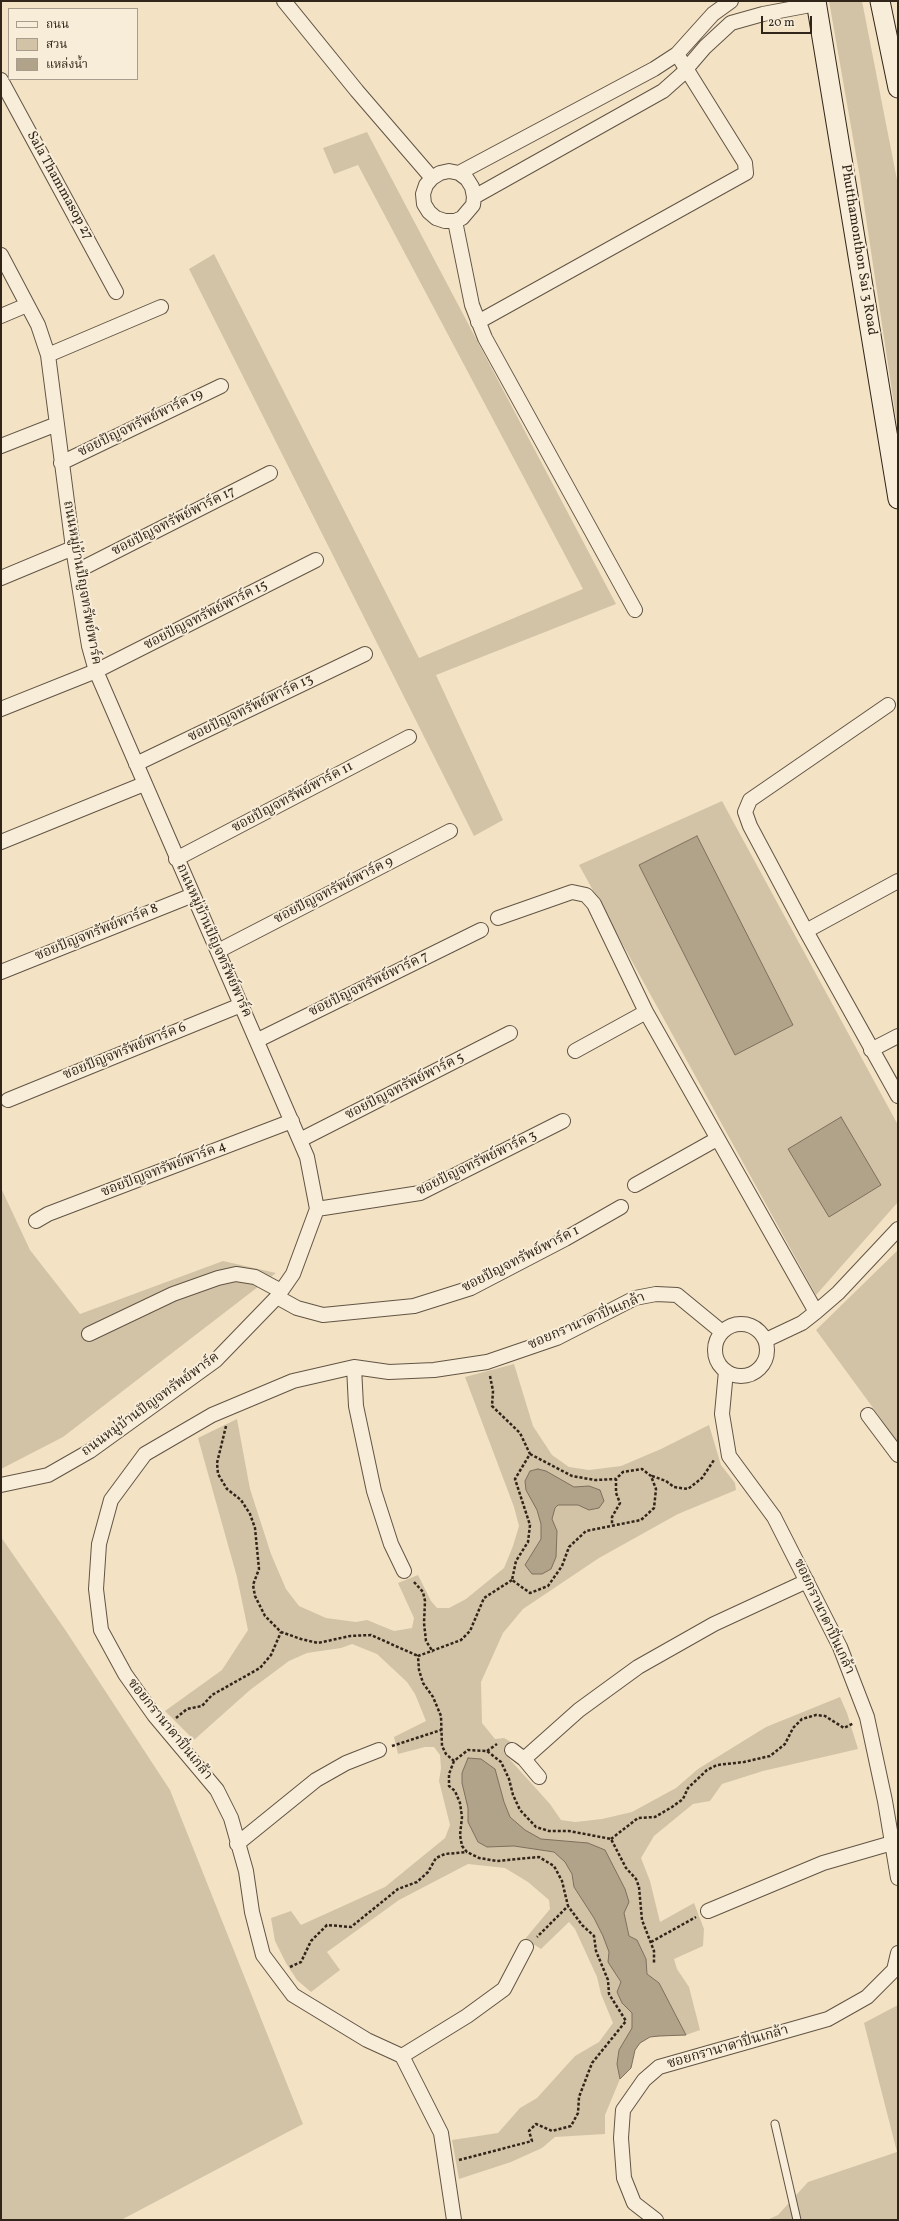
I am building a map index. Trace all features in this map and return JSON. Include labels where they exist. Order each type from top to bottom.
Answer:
[{"type":"main road","points":[[880,1],[898,88]]},
{"type":"main road","name":"Phutthamonthon Sai 3 Road","points":[[816,2],[898,499]]},
{"type":"street","points":[[284,1],[357,91],[432,178]]},
{"type":"street","points":[[459,173],[654,69],[677,54],[713,14],[731,1]]},
{"type":"street","points":[[474,196],[663,91],[731,23],[816,2]]},
{"type":"street","points":[[478,322],[746,173],[745,163],[677,54]]},
{"type":"street","name":"Sala Thammasop 27","points":[[1,80],[116,292]]},
{"type":"street","points":[[449,171],[459,173],[470,183],[474,196],[469,212],[455,221],[440,220],[429,212],[424,204],[423,194],[426,185],[432,178],[440,172],[449,171]]},
{"type":"street","points":[[455,221],[472,305],[485,338],[636,610]]},
{"type":"street","name":"ถนนหมู่บ้านปัญจทรัพย์พาร์ค","points":[[1,255],[38,325],[48,355],[73,548],[89,646],[96,671],[176,859],[258,1040],[308,1157],[317,1209],[293,1274],[279,1294],[216,1360],[90,1451],[48,1475],[1,1485]]},
{"type":"street","points":[[1,316],[27,305]]},
{"type":"street","points":[[48,355],[160,307]]},
{"type":"street","name":"ซอยปัญจทรัพย์พาร์ค 19","points":[[61,463],[221,386]]},
{"type":"street","points":[[1,446],[57,424]]},
{"type":"street","name":"ซอยปัญจทรัพย์พาร์ค 17","points":[[77,571],[270,473]]},
{"type":"street","points":[[1,578],[73,548]]},
{"type":"street","name":"ซอยปัญจทรัพย์พาร์ค 15","points":[[1,709],[96,671],[316,560]]},
{"type":"street","name":"ซอยปัญจทรัพย์พาร์ค 13","points":[[136,764],[366,654]]},
{"type":"street","points":[[888,705],[750,800],[746,812],[750,826],[806,931],[898,1096]]},
{"type":"street","name":"ซอยปัญจทรัพย์พาร์ค 11","points":[[176,859],[409,738]]},
{"type":"street","points":[[1,842],[144,784]]},
{"type":"street","name":"ซอยปัญจทรัพย์พาร์ค 9","points":[[218,951],[450,831]]},
{"type":"street","points":[[806,931],[898,881]]},
{"type":"street","points":[[498,918],[572,892],[586,895],[594,904],[646,1012],[816,1312]]},
{"type":"street","name":"ซอยปัญจทรัพย์พาร์ค 8","points":[[1,972],[193,894]]},
{"type":"street","name":"ซอยปัญจทรัพย์พาร์ค 7","points":[[258,1040],[481,930]]},
{"type":"street","name":"ซอยปัญจทรัพย์พาร์ค 6","points":[[8,1100],[241,1005]]},
{"type":"street","points":[[575,1052],[646,1012]]},
{"type":"street","name":"ซอยปัญจทรัพย์พาร์ค 5","points":[[300,1140],[510,1033]]},
{"type":"street","points":[[871,1050],[898,1036]]},
{"type":"street","name":"ซอยปัญจทรัพย์พาร์ค 4","points":[[36,1221],[55,1211],[292,1121]]},
{"type":"street","name":"ซอยปัญจทรัพย์พาร์ค 3","points":[[317,1209],[420,1193],[563,1121]]},
{"type":"street","points":[[636,1185],[717,1139]]},
{"type":"street","name":"ซอยปัญจทรัพย์พาร์ค 1","points":[[88,1334],[173,1294],[218,1278],[236,1274],[255,1277],[297,1308],[323,1315],[414,1306],[471,1288],[565,1239],[621,1207]]},
{"type":"street","points":[[766,1340],[802,1323],[816,1312],[838,1293],[898,1228]]},
{"type":"street","name":"ซอยกรานาดาปิ่นเกล้า","points":[[402,2056],[366,2040],[293,1995],[263,1955],[252,1912],[246,1871],[237,1844],[231,1818],[217,1790],[165,1728],[125,1674],[101,1630],[96,1589],[99,1544],[111,1500],[144,1454],[224,1410],[292,1381],[354,1367],[389,1372],[434,1370],[487,1362],[557,1338],[635,1298],[656,1294],[677,1295],[722,1332]]},
{"type":"street","points":[[746,1325],[760,1331],[766,1340],[767,1356],[758,1370],[742,1376],[726,1371],[719,1363],[715,1352],[716,1342],[722,1332],[731,1326],[746,1325]]},
{"type":"street","points":[[354,1367],[356,1406],[374,1491],[391,1544],[404,1571]]},
{"type":"street","name":"ซอยกรานาดาปิ่นเกล้า","points":[[726,1371],[722,1414],[729,1456],[774,1517],[840,1647],[867,1717],[898,1878]]},
{"type":"street","points":[[868,1415],[898,1455]]},
{"type":"street","points":[[524,1759],[579,1710],[638,1667],[714,1624],[807,1581]]},
{"type":"street","points":[[237,1844],[316,1780],[379,1750]]},
{"type":"street","points":[[512,1750],[524,1759],[538,1777]]},
{"type":"street","points":[[708,1910],[823,1863],[892,1843]]},
{"type":"street","points":[[454,2220],[441,2133],[402,2056],[467,2016],[504,1989],[526,1947]]},
{"type":"street","name":"ซอยกรานาดาปิ่นเกล้า","points":[[656,2220],[634,2203],[624,2178],[620,2138],[623,2110],[644,2080],[659,2067],[727,2049],[828,2019],[867,1997],[894,1970],[898,1953]]},
{"type":"lane","points":[[775,2124],[797,2220]]},
{"type":"path","points":[[487,1362],[494,1391],[492,1406],[520,1433],[530,1454],[572,1476],[595,1480],[616,1479],[623,1472],[642,1469],[651,1476],[666,1481],[674,1487],[688,1489],[702,1478],[713,1460],[729,1456]]},
{"type":"path","points":[[224,1410],[226,1427],[217,1463],[218,1474],[227,1489],[241,1500],[250,1514],[255,1528],[259,1569],[253,1585],[254,1596],[265,1616],[281,1632],[318,1643],[350,1636],[371,1636],[418,1656]]},
{"type":"path","points":[[530,1454],[515,1479],[530,1525],[528,1542],[516,1561],[512,1580],[530,1593],[548,1586],[562,1566],[569,1547],[586,1532],[612,1525],[641,1520],[654,1508],[656,1489],[651,1476]]},
{"type":"path","points":[[612,1525],[612,1517],[620,1503],[616,1493],[616,1479]]},
{"type":"path","points":[[404,1571],[423,1592],[425,1601],[424,1623],[426,1641],[433,1652]]},
{"type":"path","points":[[165,1728],[187,1709],[202,1706],[212,1695],[260,1668],[271,1655],[281,1632]]},
{"type":"path","points":[[611,1839],[638,1818],[655,1817],[672,1807],[683,1799],[688,1788],[707,1770],[718,1765],[757,1760],[770,1756],[785,1744],[793,1728],[802,1719],[816,1715],[825,1716],[844,1728],[867,1717]]},
{"type":"path","points":[[379,1750],[441,1730]]},
{"type":"path","points":[[446,2165],[469,2156],[510,2148],[532,2141],[529,2131],[536,2124],[552,2131],[571,2126],[578,2113],[578,2097],[592,2063],[626,2021],[609,1994],[608,1980],[596,1952],[594,1936],[582,1925],[568,1906],[562,1881],[554,1866],[539,1857],[497,1861],[479,1858],[467,1852],[462,1846],[460,1835],[462,1817],[460,1803],[455,1791],[449,1786],[449,1774],[454,1761]]},
{"type":"path","points":[[276,1972],[301,1962],[311,1941],[327,1925],[352,1927],[398,1889],[417,1882],[428,1872],[436,1858],[445,1854],[467,1852]]},
{"type":"path","points":[[526,1947],[568,1906]]},
{"type":"path","points":[[651,1942],[708,1910]]},
{"type":"green space","points":[[829,1],[862,1],[898,185],[898,431],[860,178]]},
{"type":"green space","points":[[367,132],[616,604],[436,675],[503,820],[474,836],[189,269],[214,254],[419,658],[583,589],[358,165],[334,174],[323,148]]},
{"type":"green space","points":[[722,801],[898,1125],[898,1202],[816,1295],[579,865]]},
{"type":"green space","points":[[1,1188],[30,1250],[80,1314],[223,1261],[276,1273],[63,1437],[1,1469]]},
{"type":"green space","points":[[898,1250],[898,1442],[816,1330]]},
{"type":"green space","points":[[514,1364],[533,1426],[552,1455],[569,1467],[589,1470],[621,1466],[661,1449],[709,1425],[721,1465],[735,1483],[736,1490],[678,1514],[599,1558],[523,1609],[503,1633],[481,1682],[482,1723],[495,1739],[504,1738],[511,1742],[504,1753],[550,1804],[561,1820],[575,1822],[602,1819],[632,1812],[676,1788],[698,1769],[766,1727],[840,1697],[847,1713],[858,1749],[763,1771],[722,1784],[710,1801],[693,1804],[654,1836],[641,1858],[650,1881],[660,1922],[694,1903],[704,1929],[703,1946],[674,1959],[677,1969],[689,1987],[700,2030],[686,2035],[650,2037],[640,2043],[635,2050],[631,2068],[620,2079],[605,2115],[605,2134],[555,2137],[542,2148],[511,2162],[459,2179],[452,2140],[498,2133],[520,2108],[537,2098],[575,2056],[599,2042],[613,2023],[601,1994],[597,1977],[575,1929],[569,1922],[541,1949],[525,1939],[550,1909],[549,1900],[528,1882],[505,1868],[468,1864],[399,1900],[327,1952],[340,1970],[311,1992],[297,1980],[286,1963],[275,1941],[271,1918],[291,1911],[301,1925],[385,1887],[445,1838],[450,1825],[439,1781],[441,1768],[440,1755],[434,1747],[425,1747],[398,1754],[394,1737],[426,1721],[415,1694],[407,1682],[377,1654],[352,1644],[341,1648],[307,1653],[289,1661],[250,1690],[194,1740],[165,1711],[222,1670],[248,1630],[237,1577],[198,1438],[237,1419],[250,1489],[271,1554],[286,1589],[299,1606],[326,1618],[356,1622],[367,1620],[394,1631],[412,1628],[414,1618],[398,1583],[418,1575],[431,1601],[437,1608],[449,1608],[466,1599],[504,1568],[513,1546],[519,1526],[514,1507],[465,1377]]},
{"type":"green space","points":[[1,1537],[66,1631],[170,1790],[303,2124],[121,2220],[1,2220]]},
{"type":"green space","points":[[898,2005],[898,2220],[767,2220],[778,2215],[808,2182],[897,2152],[864,2023]]},
{"type":"water","points":[[697,836],[793,1025],[735,1055],[639,865]]},
{"type":"water","points":[[841,1117],[881,1185],[829,1217],[788,1149]]},
{"type":"water","points":[[538,1469],[546,1471],[574,1487],[589,1486],[600,1490],[604,1501],[599,1508],[589,1510],[578,1505],[558,1505],[555,1508],[552,1519],[557,1531],[556,1557],[551,1569],[542,1574],[532,1574],[525,1565],[541,1539],[541,1524],[537,1510],[526,1490],[525,1481],[530,1471]]},
{"type":"water","points":[[468,1758],[481,1759],[495,1769],[504,1802],[510,1817],[525,1830],[541,1839],[588,1843],[605,1850],[625,1889],[629,1902],[624,1913],[629,1936],[637,1940],[646,1959],[647,1974],[659,1983],[686,2035],[650,2037],[640,2043],[635,2050],[631,2068],[620,2079],[617,2064],[619,2050],[632,2028],[632,2013],[622,2003],[617,1992],[621,1982],[608,1962],[609,1952],[603,1936],[594,1918],[574,1887],[572,1874],[565,1862],[554,1852],[514,1846],[487,1847],[478,1842],[468,1822],[468,1808],[462,1783],[462,1773]]}]
